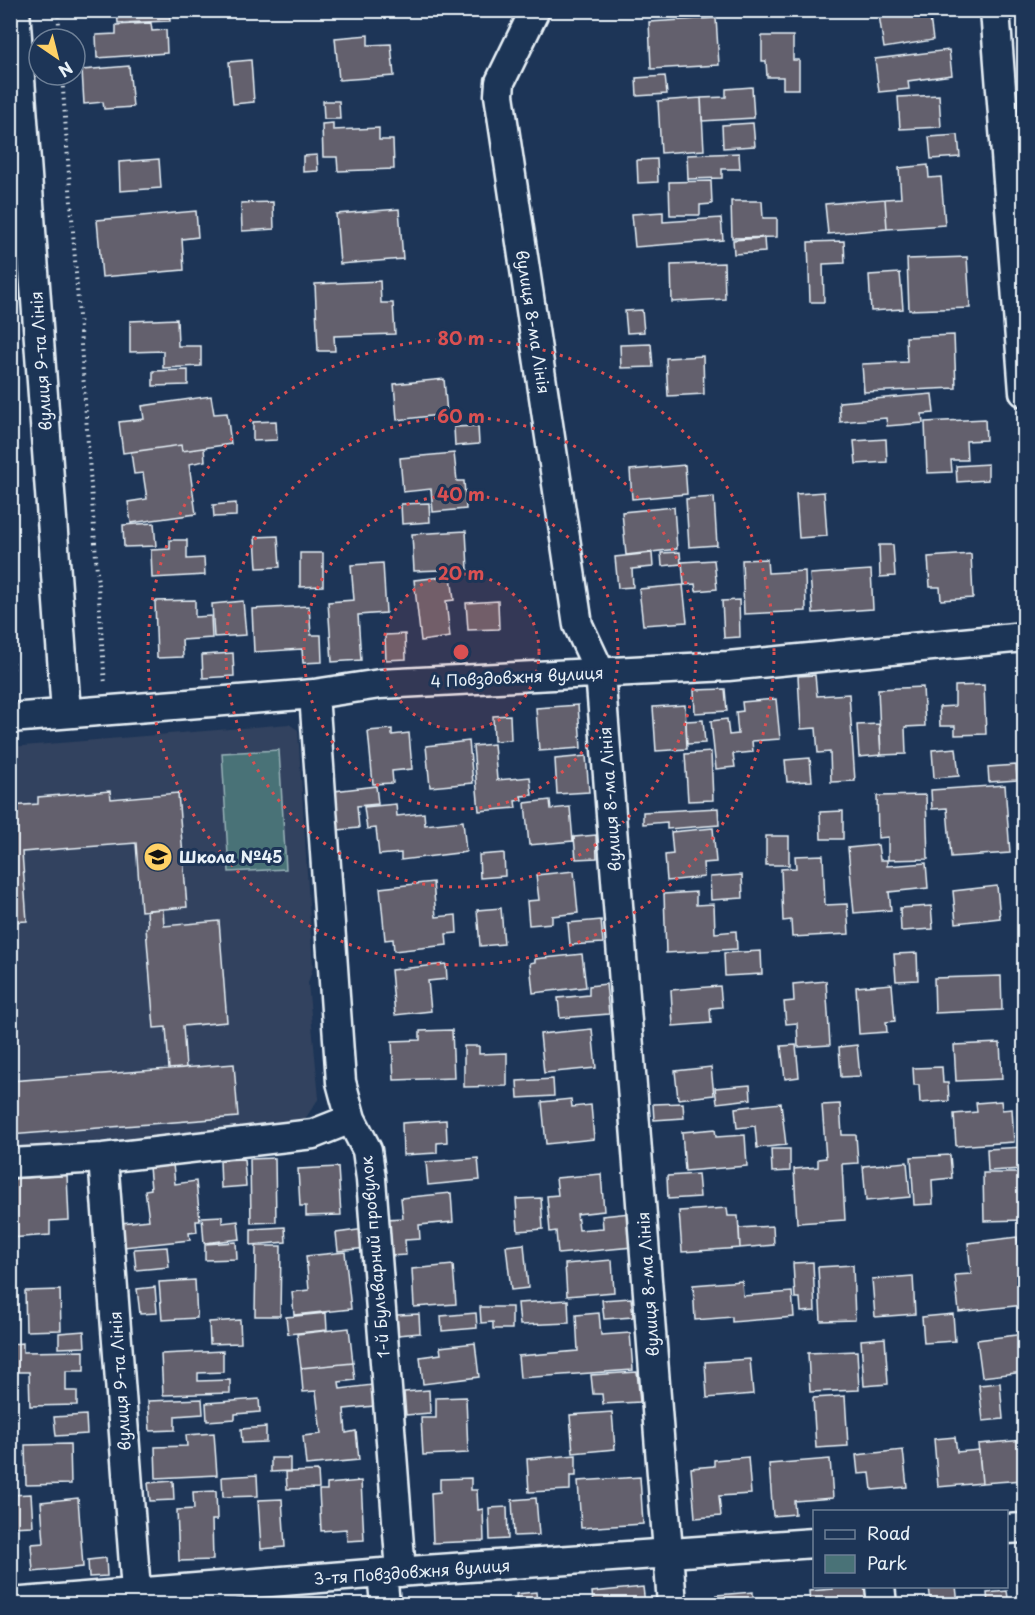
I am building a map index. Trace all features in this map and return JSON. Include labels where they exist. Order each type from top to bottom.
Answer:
[{"type":"street","name":"вулиця 9-та Лінія","points":[[15,10],[66,712]]},
{"type":"street","name":"вулиця 8-ма Лінія","points":[[535,10],[505,70],[500,82],[499,94],[578,625],[600,672],[672,1605]]},
{"type":"street","points":[[994,10],[1024,392]]},
{"type":"street","name":"4 Повздовжня вулиця","points":[[10,718],[314,694],[380,684],[728,666],[1024,637]]},
{"type":"street","name":"1-й Бульварний провулок","points":[[314,694],[341,1082],[351,1119],[367,1150],[371,1179],[392,1573],[385,1605]]},
{"type":"street","points":[[10,1163],[103,1158],[313,1134],[351,1119]]},
{"type":"street","name":"вулиця 9-та Лінія","points":[[103,1158],[136,1599]]},
{"type":"street","points":[[1008,1529],[1024,1528]]},
{"type":"street","name":"3-тя Повздовжня вулиця","points":[[10,1603],[136,1599],[392,1573],[813,1543]]},
{"type":"street","points":[[880,1588],[882,1605]]},
{"type":"path","points":[[58,10],[59,27]]},
{"type":"path","points":[[63,87],[107,711]]},
{"type":"path","points":[[10,644],[13,673],[10,677]]},
{"type":"shaded area","name":"Школа №45","points":[[289,724],[298,730],[313,967],[308,983],[319,1098],[301,1125],[11,1148],[11,747]]},
{"type":"green space","points":[[279,750],[286,869],[229,872],[222,753]]},
{"type":"building","points":[[117,10],[169,10],[170,21],[118,23]]},
{"type":"building","points":[[929,10],[933,40],[884,48],[879,15]]},
{"type":"building","points":[[716,18],[719,65],[651,69],[649,22]]},
{"type":"building","points":[[151,23],[152,31],[166,30],[167,53],[97,58],[96,35],[116,34],[116,25]]},
{"type":"building","points":[[368,35],[368,45],[391,44],[394,76],[339,80],[335,38]]},
{"type":"building","points":[[762,36],[793,36],[793,60],[799,60],[799,89],[783,89],[783,77],[767,77],[766,61],[762,61]]},
{"type":"building","points":[[949,50],[952,75],[908,81],[909,89],[879,92],[875,59]]},
{"type":"building","points":[[251,60],[254,102],[233,104],[229,62]]},
{"type":"building","points":[[129,66],[133,107],[104,109],[103,102],[84,104],[83,87],[87,87],[87,70]]},
{"type":"building","points":[[665,76],[667,94],[637,96],[636,78]]},
{"type":"building","points":[[752,87],[754,118],[702,121],[701,98],[726,97],[726,89]]},
{"type":"building","points":[[939,95],[941,127],[900,129],[898,97]]},
{"type":"building","points":[[701,98],[704,150],[661,153],[658,101]]},
{"type":"building","points":[[323,101],[339,101],[340,119],[324,119]]},
{"type":"building","points":[[333,123],[333,130],[379,128],[379,140],[393,140],[394,169],[338,171],[337,157],[323,157],[322,124]]},
{"type":"building","points":[[753,123],[755,146],[723,148],[722,125]]},
{"type":"building","points":[[958,135],[960,157],[931,159],[929,137]]},
{"type":"building","points":[[739,153],[740,169],[722,169],[722,178],[688,179],[687,155]]},
{"type":"building","points":[[317,155],[318,171],[303,172],[303,156]]},
{"type":"building","points":[[159,159],[161,188],[120,191],[119,162]]},
{"type":"building","points":[[657,159],[658,182],[638,183],[637,160]]},
{"type":"building","points":[[928,165],[929,178],[941,177],[945,225],[887,229],[885,199],[901,198],[899,168]]},
{"type":"building","points":[[711,181],[712,204],[700,205],[700,215],[670,215],[669,182]]},
{"type":"building","points":[[885,199],[887,229],[828,234],[825,204]]},
{"type":"building","points":[[731,201],[762,201],[763,218],[777,218],[777,237],[732,238]]},
{"type":"building","points":[[273,202],[274,229],[242,231],[241,203]]},
{"type":"building","points":[[399,209],[403,259],[340,264],[336,214]]},
{"type":"building","points":[[196,211],[198,237],[182,239],[184,270],[102,277],[97,220]]},
{"type":"building","points":[[663,212],[663,222],[721,218],[723,240],[635,247],[632,214]]},
{"type":"building","points":[[764,238],[765,252],[734,254],[733,240]]},
{"type":"building","points":[[844,241],[845,263],[823,264],[824,302],[810,302],[808,242]]},
{"type":"building","points":[[967,257],[970,308],[909,310],[907,259]]},
{"type":"building","points":[[724,263],[725,299],[672,302],[671,265]]},
{"type":"building","points":[[900,273],[903,309],[871,311],[869,275]]},
{"type":"building","points":[[380,281],[381,303],[393,303],[395,334],[334,336],[335,351],[318,351],[315,284]]},
{"type":"building","points":[[642,310],[644,332],[627,333],[625,311]]},
{"type":"building","points":[[177,319],[178,346],[201,346],[201,366],[163,368],[163,351],[130,352],[130,321]]},
{"type":"building","points":[[954,335],[956,388],[864,392],[862,364],[907,362],[906,337]]},
{"type":"building","points":[[651,344],[653,367],[621,368],[620,345]]},
{"type":"building","points":[[703,356],[704,394],[668,396],[666,358]]},
{"type":"building","points":[[188,370],[188,385],[153,386],[153,371]]},
{"type":"building","points":[[444,379],[447,414],[397,420],[394,384]]},
{"type":"building","points":[[932,394],[934,413],[922,414],[923,423],[887,426],[886,418],[840,422],[839,402]]},
{"type":"building","points":[[211,396],[214,414],[227,413],[231,444],[182,451],[181,445],[123,453],[119,422],[144,419],[142,406]]},
{"type":"building","points":[[985,419],[986,440],[966,441],[967,460],[951,460],[952,472],[927,473],[925,422]]},
{"type":"building","points":[[276,421],[277,440],[253,441],[253,422]]},
{"type":"building","points":[[478,426],[479,444],[455,446],[454,427]]},
{"type":"building","points":[[886,439],[887,462],[856,464],[854,441]]},
{"type":"building","points":[[181,445],[182,451],[204,448],[205,461],[189,464],[196,514],[131,523],[128,502],[147,499],[143,473],[134,474],[131,452]]},
{"type":"building","points":[[454,453],[457,481],[464,481],[466,509],[433,512],[431,489],[403,492],[400,458]]},
{"type":"building","points":[[988,464],[988,480],[957,482],[956,466]]},
{"type":"building","points":[[685,465],[687,494],[632,499],[630,470]]},
{"type":"building","points":[[824,492],[827,536],[799,538],[796,494]]},
{"type":"building","points":[[714,497],[717,545],[689,547],[686,499]]},
{"type":"building","points":[[236,503],[236,516],[214,517],[213,505]]},
{"type":"building","points":[[429,503],[430,522],[402,524],[401,504]]},
{"type":"building","points":[[674,507],[677,549],[626,555],[622,512]]},
{"type":"building","points":[[154,523],[156,546],[124,547],[123,525]]},
{"type":"building","points":[[466,531],[468,569],[414,571],[412,534]]},
{"type":"building","points":[[278,536],[280,567],[257,568],[255,537]]},
{"type":"building","points":[[170,540],[187,540],[187,559],[204,558],[205,575],[152,578],[151,550],[170,549]]},
{"type":"building","points":[[879,545],[893,545],[895,576],[880,577]]},
{"type":"building","points":[[680,552],[681,564],[662,566],[661,553]]},
{"type":"building","points":[[300,553],[323,553],[323,586],[300,587]]},
{"type":"building","points":[[652,553],[653,567],[632,569],[633,587],[618,588],[615,557]]},
{"type":"building","points":[[971,554],[973,598],[941,600],[940,587],[930,587],[928,557]]},
{"type":"building","points":[[767,559],[768,573],[805,571],[806,611],[744,614],[742,560]]},
{"type":"building","points":[[714,560],[717,589],[696,591],[695,584],[684,585],[682,562]]},
{"type":"building","points":[[383,563],[386,613],[358,615],[361,660],[332,662],[328,602],[354,600],[351,565]]},
{"type":"building","points":[[871,570],[873,609],[813,613],[810,574]]},
{"type":"building","points":[[451,576],[454,600],[446,601],[450,637],[421,641],[414,580]]},
{"type":"building","points":[[683,585],[687,622],[643,625],[639,589]]},
{"type":"building","points":[[195,600],[195,617],[211,616],[212,638],[182,640],[183,657],[157,658],[155,601]]},
{"type":"building","points":[[739,600],[740,637],[724,638],[722,601]]},
{"type":"building","points":[[243,601],[246,635],[214,637],[212,604]]},
{"type":"building","points":[[498,601],[499,629],[468,630],[466,603]]},
{"type":"building","points":[[309,606],[311,635],[321,635],[322,662],[303,663],[302,649],[254,652],[252,609]]},
{"type":"building","points":[[405,634],[406,659],[386,660],[385,635]]},
{"type":"building","points":[[233,653],[234,676],[203,678],[202,655]]},
{"type":"building","points":[[815,675],[817,696],[849,694],[855,781],[831,782],[830,752],[818,753],[816,728],[801,729],[798,676]]},
{"type":"building","points":[[984,685],[986,734],[955,735],[955,726],[940,726],[939,707],[955,706],[955,686]]},
{"type":"building","points":[[923,687],[925,726],[905,727],[906,754],[881,755],[878,689]]},
{"type":"building","points":[[725,689],[727,711],[695,713],[694,690]]},
{"type":"building","points":[[776,699],[780,739],[752,741],[753,752],[733,754],[735,767],[716,769],[711,721],[727,719],[729,735],[738,734],[736,712],[743,711],[742,702]]},
{"type":"building","points":[[578,705],[581,748],[539,751],[536,708]]},
{"type":"building","points":[[685,705],[687,749],[656,751],[653,707]]},
{"type":"building","points":[[510,715],[511,740],[494,741],[493,716]]},
{"type":"building","points":[[703,720],[705,743],[687,744],[686,721]]},
{"type":"building","points":[[879,724],[881,755],[859,757],[857,725]]},
{"type":"building","points":[[392,729],[392,735],[409,733],[412,769],[392,771],[393,783],[373,784],[368,731]]},
{"type":"building","points":[[469,741],[473,783],[430,787],[426,746]]},
{"type":"building","points":[[494,744],[497,780],[530,777],[532,795],[521,796],[522,800],[515,801],[516,808],[479,811],[473,746]]},
{"type":"building","points":[[956,748],[959,776],[934,778],[932,750]]},
{"type":"building","points":[[711,752],[713,800],[688,801],[685,754]]},
{"type":"building","points":[[586,756],[589,792],[557,794],[555,759]]},
{"type":"building","points":[[810,758],[812,781],[787,782],[785,760]]},
{"type":"building","points":[[1016,765],[1017,780],[989,782],[988,767]]},
{"type":"building","points":[[1005,785],[1010,853],[951,857],[947,808],[932,809],[931,790]]},
{"type":"building","points":[[376,786],[378,804],[357,806],[359,828],[338,830],[334,791]]},
{"type":"building","points":[[110,791],[111,799],[178,793],[187,907],[141,911],[136,843],[22,852],[27,921],[10,922],[10,806],[38,804],[38,797]]},
{"type":"building","points":[[926,795],[928,859],[888,860],[888,837],[878,838],[877,796]]},
{"type":"building","points":[[550,800],[551,809],[570,807],[573,841],[529,845],[525,803]]},
{"type":"building","points":[[396,804],[397,816],[424,813],[425,825],[463,821],[466,852],[401,860],[401,853],[379,855],[376,828],[367,829],[364,807]]},
{"type":"building","points":[[718,808],[719,825],[667,829],[667,822],[643,824],[643,812]]},
{"type":"building","points":[[843,811],[843,839],[821,839],[820,812]]},
{"type":"building","points":[[713,828],[716,862],[703,863],[704,877],[667,881],[665,855],[673,854],[671,832]]},
{"type":"building","points":[[596,835],[597,858],[576,859],[574,837]]},
{"type":"building","points":[[766,836],[789,836],[789,865],[766,865]]},
{"type":"building","points":[[878,845],[880,860],[887,860],[887,866],[926,863],[928,888],[889,892],[891,910],[854,913],[848,848]]},
{"type":"building","points":[[504,853],[505,876],[480,878],[479,855]]},
{"type":"building","points":[[823,855],[825,905],[847,904],[849,934],[792,937],[791,920],[783,921],[781,869],[796,868],[795,856]]},
{"type":"building","points":[[574,871],[578,913],[552,916],[552,923],[529,925],[527,901],[539,900],[536,875]]},
{"type":"building","points":[[742,875],[743,898],[711,900],[710,877]]},
{"type":"building","points":[[433,882],[436,917],[456,915],[457,933],[446,934],[447,945],[394,951],[393,939],[385,940],[380,888]]},
{"type":"building","points":[[997,886],[1000,918],[956,923],[953,891]]},
{"type":"building","points":[[696,892],[696,905],[714,904],[715,933],[736,931],[737,949],[666,953],[664,894]]},
{"type":"building","points":[[931,906],[933,929],[901,931],[900,908]]},
{"type":"building","points":[[501,908],[504,944],[480,946],[477,910]]},
{"type":"building","points":[[163,909],[164,926],[219,921],[227,1022],[183,1026],[186,1068],[169,1069],[166,1027],[154,1028],[146,928],[148,927],[147,910]]},
{"type":"building","points":[[601,920],[603,943],[570,945],[568,923]]},
{"type":"building","points":[[761,951],[762,974],[725,976],[724,953]]},
{"type":"building","points":[[917,953],[918,980],[896,981],[894,954]]},
{"type":"building","points":[[582,954],[586,987],[533,993],[530,963],[535,962],[535,959]]},
{"type":"building","points":[[446,964],[447,979],[428,981],[431,1011],[395,1015],[391,970]]},
{"type":"building","points":[[1001,976],[1002,1010],[935,1013],[934,978]]},
{"type":"building","points":[[826,981],[830,1045],[798,1047],[797,1023],[786,1024],[784,1002],[794,1001],[793,984]]},
{"type":"building","points":[[606,984],[609,1014],[560,1018],[558,998],[589,995],[589,986]]},
{"type":"building","points":[[892,984],[895,1021],[886,1022],[887,1032],[859,1034],[856,987]]},
{"type":"building","points":[[720,986],[722,1007],[710,1008],[711,1023],[673,1026],[671,990]]},
{"type":"building","points":[[592,1029],[596,1068],[544,1073],[540,1034]]},
{"type":"building","points":[[452,1030],[454,1078],[394,1080],[392,1041],[420,1040],[420,1031]]},
{"type":"building","points":[[1000,1043],[1002,1079],[956,1081],[954,1045]]},
{"type":"building","points":[[796,1045],[799,1077],[785,1079],[781,1046]]},
{"type":"building","points":[[857,1045],[860,1076],[841,1077],[839,1047]]},
{"type":"building","points":[[464,1046],[479,1046],[479,1054],[507,1053],[507,1086],[464,1087]]},
{"type":"building","points":[[234,1064],[238,1117],[10,1135],[10,1081]]},
{"type":"building","points":[[711,1067],[714,1095],[678,1099],[675,1071]]},
{"type":"building","points":[[942,1067],[943,1083],[948,1083],[949,1101],[920,1103],[919,1085],[914,1085],[913,1068]]},
{"type":"building","points":[[553,1079],[554,1096],[518,1098],[517,1081]]},
{"type":"building","points":[[750,1085],[751,1099],[717,1103],[715,1088]]},
{"type":"building","points":[[571,1099],[572,1107],[591,1105],[594,1139],[546,1144],[542,1102]]},
{"type":"building","points":[[1001,1101],[1002,1110],[1012,1109],[1014,1142],[956,1146],[954,1114],[977,1112],[976,1103]]},
{"type":"building","points":[[683,1103],[684,1118],[654,1120],[653,1104]]},
{"type":"building","points":[[781,1103],[786,1145],[757,1148],[755,1126],[737,1128],[735,1108]]},
{"type":"building","points":[[840,1104],[842,1135],[856,1135],[858,1163],[842,1164],[845,1220],[797,1223],[794,1169],[818,1167],[818,1159],[826,1158],[822,1105]]},
{"type":"building","points":[[446,1120],[447,1142],[437,1143],[437,1153],[403,1155],[402,1123]]},
{"type":"building","points":[[715,1129],[716,1137],[745,1135],[747,1166],[685,1171],[682,1132]]},
{"type":"building","points":[[1024,1147],[1024,1169],[988,1171],[987,1149]]},
{"type":"building","points":[[771,1149],[790,1149],[790,1171],[772,1172]]},
{"type":"building","points":[[950,1155],[952,1178],[932,1180],[933,1204],[914,1205],[911,1157]]},
{"type":"building","points":[[275,1158],[276,1222],[251,1223],[250,1159]]},
{"type":"building","points":[[478,1158],[480,1180],[428,1185],[426,1162]]},
{"type":"building","points":[[244,1159],[246,1186],[221,1188],[220,1160]]},
{"type":"building","points":[[907,1162],[910,1197],[866,1201],[863,1166]]},
{"type":"building","points":[[173,1164],[175,1184],[196,1181],[200,1221],[196,1221],[197,1232],[189,1233],[190,1240],[124,1247],[121,1223],[149,1220],[145,1190],[151,1189],[149,1167]]},
{"type":"building","points":[[338,1167],[341,1215],[306,1216],[306,1206],[300,1206],[298,1169]]},
{"type":"building","points":[[983,1173],[1022,1173],[1024,1220],[984,1221]]},
{"type":"building","points":[[601,1174],[604,1211],[577,1214],[579,1230],[603,1228],[602,1216],[630,1213],[633,1247],[558,1254],[556,1231],[550,1232],[547,1196],[558,1195],[556,1178]]},
{"type":"building","points":[[698,1174],[700,1197],[668,1199],[667,1176]]},
{"type":"building","points":[[67,1175],[69,1220],[50,1221],[50,1235],[10,1238],[10,1179]]},
{"type":"building","points":[[451,1193],[453,1222],[419,1225],[420,1239],[405,1240],[406,1255],[389,1256],[386,1219],[403,1218],[401,1198]]},
{"type":"building","points":[[541,1198],[543,1229],[518,1231],[516,1199]]},
{"type":"building","points":[[727,1208],[728,1216],[738,1216],[740,1248],[682,1252],[679,1211]]},
{"type":"building","points":[[222,1216],[222,1223],[238,1221],[240,1239],[204,1243],[202,1217]]},
{"type":"building","points":[[773,1226],[774,1245],[740,1248],[739,1228]]},
{"type":"building","points":[[285,1227],[286,1242],[251,1245],[251,1229]]},
{"type":"building","points":[[365,1229],[367,1248],[338,1251],[336,1233]]},
{"type":"building","points":[[1017,1237],[1021,1268],[1024,1267],[1024,1305],[959,1312],[955,1275],[971,1274],[968,1243]]},
{"type":"building","points":[[236,1242],[237,1259],[205,1260],[205,1244]]},
{"type":"building","points":[[524,1244],[528,1288],[511,1290],[506,1246]]},
{"type":"building","points":[[256,1246],[281,1246],[280,1316],[255,1316]]},
{"type":"building","points":[[167,1247],[169,1267],[136,1270],[134,1249]]},
{"type":"building","points":[[345,1252],[351,1309],[294,1315],[292,1292],[309,1290],[306,1256]]},
{"type":"building","points":[[612,1260],[614,1292],[567,1296],[565,1264]]},
{"type":"building","points":[[813,1262],[815,1311],[801,1312],[800,1298],[795,1298],[793,1263]]},
{"type":"building","points":[[453,1265],[456,1304],[414,1307],[412,1269]]},
{"type":"building","points":[[853,1265],[855,1320],[821,1321],[818,1267]]},
{"type":"building","points":[[913,1276],[915,1314],[875,1317],[872,1279]]},
{"type":"building","points":[[195,1280],[197,1318],[162,1320],[159,1282]]},
{"type":"building","points":[[742,1281],[743,1296],[792,1292],[794,1317],[732,1322],[732,1317],[695,1320],[693,1285]]},
{"type":"building","points":[[155,1287],[157,1313],[140,1314],[137,1289]]},
{"type":"building","points":[[60,1290],[61,1330],[26,1331],[25,1291]]},
{"type":"building","points":[[631,1298],[633,1317],[604,1319],[602,1300]]},
{"type":"building","points":[[568,1300],[569,1323],[520,1325],[518,1303]]},
{"type":"building","points":[[480,1307],[512,1307],[512,1329],[493,1329],[493,1322],[481,1323]]},
{"type":"building","points":[[326,1313],[327,1330],[288,1334],[286,1317]]},
{"type":"building","points":[[476,1313],[477,1328],[442,1331],[441,1316]]},
{"type":"building","points":[[599,1313],[601,1335],[630,1333],[633,1370],[520,1378],[518,1356],[578,1351],[576,1315]]},
{"type":"building","points":[[419,1314],[420,1333],[398,1335],[397,1315]]},
{"type":"building","points":[[953,1314],[955,1341],[924,1343],[922,1317]]},
{"type":"building","points":[[240,1320],[241,1343],[210,1344],[209,1322]]},
{"type":"building","points":[[349,1328],[353,1363],[301,1368],[297,1334]]},
{"type":"building","points":[[84,1331],[85,1347],[59,1348],[59,1333]]},
{"type":"building","points":[[1024,1334],[1024,1372],[982,1377],[977,1340]]},
{"type":"building","points":[[885,1338],[888,1384],[864,1386],[861,1340]]},
{"type":"building","points":[[23,1343],[23,1352],[84,1351],[84,1371],[66,1371],[66,1391],[77,1391],[77,1405],[30,1406],[29,1372],[10,1372],[10,1344]]},
{"type":"building","points":[[475,1343],[479,1377],[423,1384],[420,1357],[441,1354],[440,1347]]},
{"type":"building","points":[[223,1351],[223,1372],[198,1373],[198,1381],[230,1380],[230,1393],[163,1395],[161,1354]]},
{"type":"building","points":[[857,1351],[859,1390],[810,1392],[808,1353]]},
{"type":"building","points":[[750,1359],[753,1394],[707,1398],[705,1362]]},
{"type":"building","points":[[353,1363],[355,1380],[339,1382],[340,1389],[372,1385],[374,1406],[344,1409],[346,1433],[356,1431],[359,1460],[306,1465],[303,1436],[321,1434],[316,1391],[303,1392],[301,1368]]},
{"type":"building","points":[[637,1372],[640,1402],[603,1404],[602,1394],[593,1394],[591,1375]]},
{"type":"building","points":[[1000,1383],[1003,1419],[983,1421],[979,1385]]},
{"type":"building","points":[[429,1390],[430,1413],[406,1415],[404,1392]]},
{"type":"building","points":[[845,1396],[848,1446],[816,1448],[813,1398]]},
{"type":"building","points":[[466,1397],[468,1453],[423,1455],[421,1418],[436,1418],[436,1398]]},
{"type":"building","points":[[202,1399],[203,1414],[175,1416],[175,1430],[150,1431],[148,1401]]},
{"type":"building","points":[[259,1399],[260,1412],[235,1414],[235,1419],[207,1421],[206,1403]]},
{"type":"building","points":[[612,1412],[615,1449],[573,1453],[570,1415]]},
{"type":"building","points":[[86,1415],[87,1434],[56,1436],[54,1417]]},
{"type":"building","points":[[266,1427],[266,1442],[242,1443],[241,1429]]},
{"type":"building","points":[[214,1433],[217,1475],[156,1478],[155,1447],[187,1446],[186,1435]]},
{"type":"building","points":[[955,1437],[957,1452],[979,1450],[982,1483],[938,1487],[934,1439]]},
{"type":"building","points":[[1024,1440],[1024,1480],[982,1483],[978,1444]]},
{"type":"building","points":[[70,1444],[71,1484],[26,1485],[25,1445]]},
{"type":"building","points":[[903,1450],[907,1487],[872,1490],[870,1473],[858,1474],[856,1455]]},
{"type":"building","points":[[576,1455],[576,1476],[570,1476],[570,1490],[529,1492],[527,1459]]},
{"type":"building","points":[[748,1457],[751,1494],[719,1496],[721,1516],[695,1518],[691,1468],[714,1466],[714,1460]]},
{"type":"building","points":[[271,1458],[290,1458],[290,1471],[271,1472]]},
{"type":"building","points":[[830,1459],[833,1498],[794,1501],[795,1514],[773,1516],[769,1464]]},
{"type":"building","points":[[318,1471],[319,1488],[287,1489],[286,1472]]},
{"type":"building","points":[[257,1475],[258,1496],[223,1497],[222,1477]]},
{"type":"building","points":[[640,1477],[643,1524],[581,1528],[578,1481]]},
{"type":"building","points":[[471,1478],[471,1490],[477,1490],[478,1510],[483,1509],[484,1541],[433,1543],[431,1493],[440,1492],[440,1479]]},
{"type":"building","points":[[173,1481],[174,1500],[150,1501],[148,1483]]},
{"type":"building","points":[[361,1481],[364,1540],[347,1541],[346,1529],[321,1531],[319,1490],[327,1490],[327,1484]]},
{"type":"building","points":[[216,1491],[217,1520],[212,1520],[213,1560],[179,1561],[177,1510],[194,1509],[193,1492]]},
{"type":"building","points":[[31,1494],[33,1526],[10,1527],[10,1495]]},
{"type":"building","points":[[78,1498],[83,1567],[33,1572],[31,1544],[44,1543],[41,1502]]},
{"type":"building","points":[[536,1498],[539,1535],[514,1536],[512,1500]]},
{"type":"building","points":[[282,1499],[285,1547],[261,1549],[258,1500]]},
{"type":"building","points":[[507,1507],[508,1539],[490,1540],[489,1508]]},
{"type":"building","points":[[106,1558],[107,1576],[89,1577],[88,1560]]},
{"type":"building","points":[[643,1587],[645,1604],[593,1604],[592,1592]]},
{"type":"building","points":[[867,1588],[868,1604],[810,1604],[809,1591]]},
{"type":"building","points":[[929,1588],[956,1588],[958,1604],[931,1604]]},
{"type":"building","points":[[1007,1591],[1009,1604],[988,1604],[987,1593]]},
{"type":"building","points":[[536,1592],[537,1604],[517,1604],[516,1594]]},
{"type":"building","points":[[753,1592],[753,1604],[718,1604],[717,1595]]},
{"type":"place","name":"Школа №45","points":[[158,857]]}]
